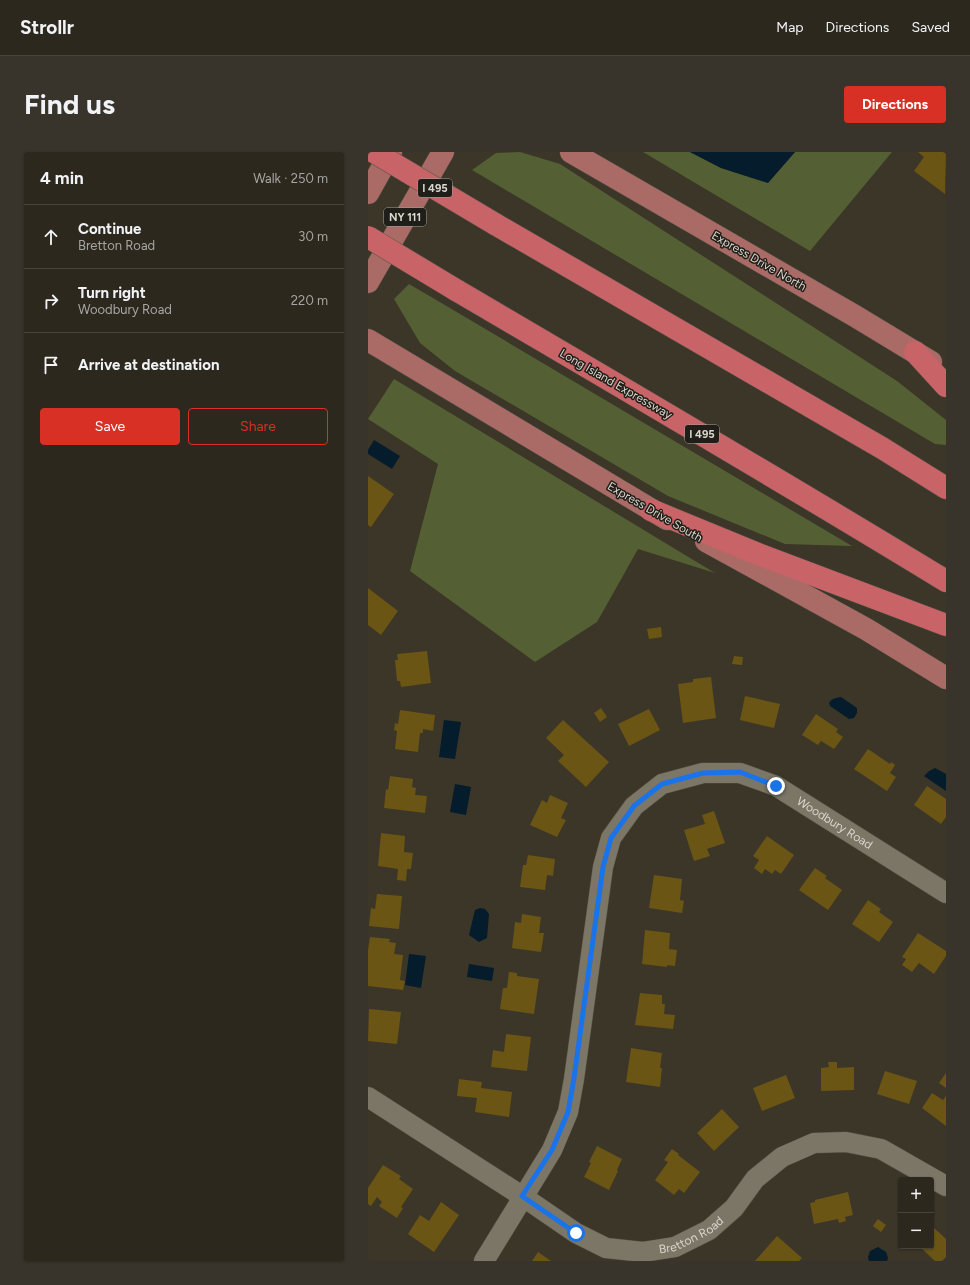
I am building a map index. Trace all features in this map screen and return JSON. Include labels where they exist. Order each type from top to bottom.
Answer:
[{"type":"highway","name":"I 495","points":[[374,152],[495,224],[882,448],[946,488]]},
{"type":"highway","name":"Long Island Expressway","points":[[368,237],[456,290],[648,401],[841,516],[946,581]]},
{"type":"highway","points":[[916,352],[946,386]]},
{"type":"highway","points":[[651,510],[758,554],[946,625]]},
{"type":"main road","points":[[368,193],[391,152]]},
{"type":"main road","name":"NY 111","points":[[368,282],[443,152]]},
{"type":"main road","name":"Express Drive North","points":[[571,152],[848,312],[916,352],[946,372]]},
{"type":"main road","name":"Express Drive South","points":[[368,340],[651,510],[866,630],[946,678]]},
{"type":"street","name":"Woodbury Road","points":[[484,1261],[522,1196],[552,1150],[568,1112],[603,867],[611,838],[634,806],[662,784],[703,773],[740,772],[776,786],[946,893]]},
{"type":"street","name":"Bretton Road","points":[[368,1097],[522,1196],[576,1233],[606,1248],[642,1252],[675,1247],[709,1230],[734,1208],[755,1180],[782,1157],[814,1143],[846,1142],[881,1149],[946,1186]]},
{"type":"green space","points":[[520,152],[560,164],[897,381],[946,420],[946,445],[935,444],[472,170],[496,153]]},
{"type":"green space","points":[[643,152],[690,152],[721,168],[768,183],[795,152],[892,152],[810,251]]},
{"type":"green space","points":[[409,284],[852,546],[785,544],[668,496],[455,371],[420,343],[394,299]]},
{"type":"green space","points":[[394,379],[715,573],[638,549],[597,622],[535,662],[410,571],[438,464],[368,419]]},
{"type":"water","points":[[690,152],[795,152],[768,183],[721,168]]},
{"type":"water","points":[[374,440],[400,456],[392,469],[368,454],[368,450]]},
{"type":"water","points":[[841,697],[857,708],[857,713],[854,718],[849,719],[830,706],[829,703],[831,700]]},
{"type":"water","points":[[444,720],[461,722],[455,759],[439,757]]},
{"type":"water","points":[[935,768],[946,774],[946,791],[924,776]]},
{"type":"water","points":[[455,784],[471,787],[466,815],[450,812]]},
{"type":"water","points":[[480,908],[485,909],[489,914],[487,938],[479,942],[469,935],[475,910]]},
{"type":"water","points":[[409,954],[426,956],[421,988],[405,985]]},
{"type":"water","points":[[469,964],[494,968],[492,981],[467,977]]},
{"type":"water","points":[[878,1247],[886,1252],[888,1258],[887,1261],[869,1261],[868,1257],[870,1251]]},
{"type":"building","points":[[918,152],[946,152],[945,194],[914,171],[924,157]]},
{"type":"building","points":[[368,476],[394,494],[371,527],[368,525]]},
{"type":"building","points":[[368,588],[398,611],[381,635],[368,625]]},
{"type":"building","points":[[661,627],[662,637],[649,639],[647,629]]},
{"type":"building","points":[[427,651],[431,683],[401,687],[400,681],[397,681],[395,660],[398,660],[397,654]]},
{"type":"building","points":[[734,656],[743,657],[742,665],[732,664]]},
{"type":"building","points":[[711,677],[716,718],[683,723],[678,684],[693,682],[693,679]]},
{"type":"building","points":[[745,696],[780,704],[774,728],[740,720]]},
{"type":"building","points":[[601,708],[607,717],[600,722],[594,713]]},
{"type":"building","points":[[649,709],[660,730],[629,746],[618,724]]},
{"type":"building","points":[[400,710],[435,715],[433,731],[423,729],[423,733],[420,733],[418,752],[395,749],[397,731],[394,730],[395,723],[398,724]]},
{"type":"building","points":[[816,714],[838,729],[836,732],[843,737],[834,749],[821,741],[818,745],[802,735]]},
{"type":"building","points":[[563,720],[609,762],[586,787],[558,761],[564,755],[546,738]]},
{"type":"building","points":[[868,749],[890,764],[891,762],[895,765],[890,773],[896,777],[887,791],[854,769]]},
{"type":"building","points":[[390,776],[413,779],[412,787],[416,788],[415,795],[427,796],[425,813],[384,808],[386,789],[388,790]]},
{"type":"building","points":[[927,786],[946,799],[946,817],[941,824],[914,805]]},
{"type":"building","points":[[550,795],[568,803],[561,818],[566,820],[557,837],[530,825],[542,800],[547,803]]},
{"type":"building","points":[[714,811],[725,843],[707,849],[710,856],[694,861],[684,830],[705,824],[702,815]]},
{"type":"building","points":[[381,833],[405,836],[404,852],[413,853],[411,869],[407,869],[406,881],[397,880],[398,869],[378,866]]},
{"type":"building","points":[[767,836],[794,855],[781,874],[775,870],[772,874],[765,869],[762,874],[754,868],[759,860],[753,856]]},
{"type":"building","points":[[528,855],[555,859],[553,876],[547,875],[545,890],[520,887],[523,865],[526,865]]},
{"type":"building","points":[[815,868],[827,876],[825,878],[842,890],[828,910],[799,890]]},
{"type":"building","points":[[654,875],[682,879],[680,900],[684,901],[682,913],[649,908]]},
{"type":"building","points":[[377,894],[402,896],[399,929],[369,926],[371,908],[375,909]]},
{"type":"building","points":[[868,900],[881,909],[879,912],[893,922],[879,942],[852,924]]},
{"type":"building","points":[[522,914],[541,917],[539,933],[544,933],[541,952],[512,948],[515,922],[521,923]]},
{"type":"building","points":[[645,930],[670,933],[669,949],[677,950],[675,966],[667,965],[667,967],[642,964]]},
{"type":"building","points":[[918,933],[946,951],[946,956],[934,974],[919,963],[912,972],[902,965],[906,959],[902,957]]},
{"type":"building","points":[[370,937],[390,939],[389,942],[396,943],[394,954],[403,955],[400,980],[405,981],[403,990],[368,986],[368,950]]},
{"type":"building","points":[[509,972],[517,973],[517,976],[539,979],[534,1014],[500,1009],[503,988],[507,988]]},
{"type":"building","points":[[640,993],[662,995],[662,1004],[665,1004],[664,1014],[675,1015],[673,1029],[635,1025]]},
{"type":"building","points":[[369,1009],[401,1012],[397,1044],[368,1041]]},
{"type":"building","points":[[506,1034],[531,1037],[527,1071],[491,1067],[493,1050],[504,1052]]},
{"type":"building","points":[[631,1048],[662,1053],[660,1087],[626,1082]]},
{"type":"building","points":[[828,1062],[837,1062],[837,1068],[854,1067],[854,1090],[821,1091],[821,1068],[829,1067]]},
{"type":"building","points":[[885,1071],[917,1081],[909,1104],[877,1094]]},
{"type":"building","points":[[946,1073],[946,1088],[939,1083]]},
{"type":"building","points":[[786,1075],[795,1098],[762,1111],[753,1088]]},
{"type":"building","points":[[459,1079],[482,1082],[481,1088],[512,1092],[509,1117],[475,1112],[477,1098],[457,1096]]},
{"type":"building","points":[[932,1093],[943,1100],[946,1096],[946,1126],[922,1108]]},
{"type":"building","points":[[722,1109],[739,1127],[714,1151],[697,1133]]},
{"type":"building","points":[[597,1146],[622,1159],[609,1190],[584,1177]]},
{"type":"building","points":[[672,1149],[700,1172],[684,1193],[679,1189],[674,1195],[655,1180],[668,1162],[664,1160]]},
{"type":"building","points":[[383,1165],[401,1176],[399,1179],[413,1189],[401,1207],[403,1208],[397,1218],[379,1206],[382,1202],[377,1197],[371,1206],[368,1204],[368,1188]]},
{"type":"building","points":[[848,1192],[853,1215],[845,1217],[846,1221],[839,1223],[838,1219],[814,1224],[810,1203],[815,1202],[815,1200]]},
{"type":"building","points":[[441,1202],[459,1215],[434,1252],[408,1234],[420,1215],[429,1221]]},
{"type":"building","points":[[878,1219],[886,1225],[881,1232],[873,1226]]},
{"type":"building","points":[[934,1228],[946,1239],[946,1257],[942,1261],[935,1261],[922,1249],[934,1249]]},
{"type":"building","points":[[777,1236],[802,1258],[799,1261],[755,1261]]},
{"type":"building","points":[[538,1252],[551,1261],[532,1261]]},
{"type":"route","points":[[576,1233],[522,1196],[552,1150],[568,1112],[603,867],[611,838],[634,806],[662,784],[703,773],[740,772],[776,786]]}]
